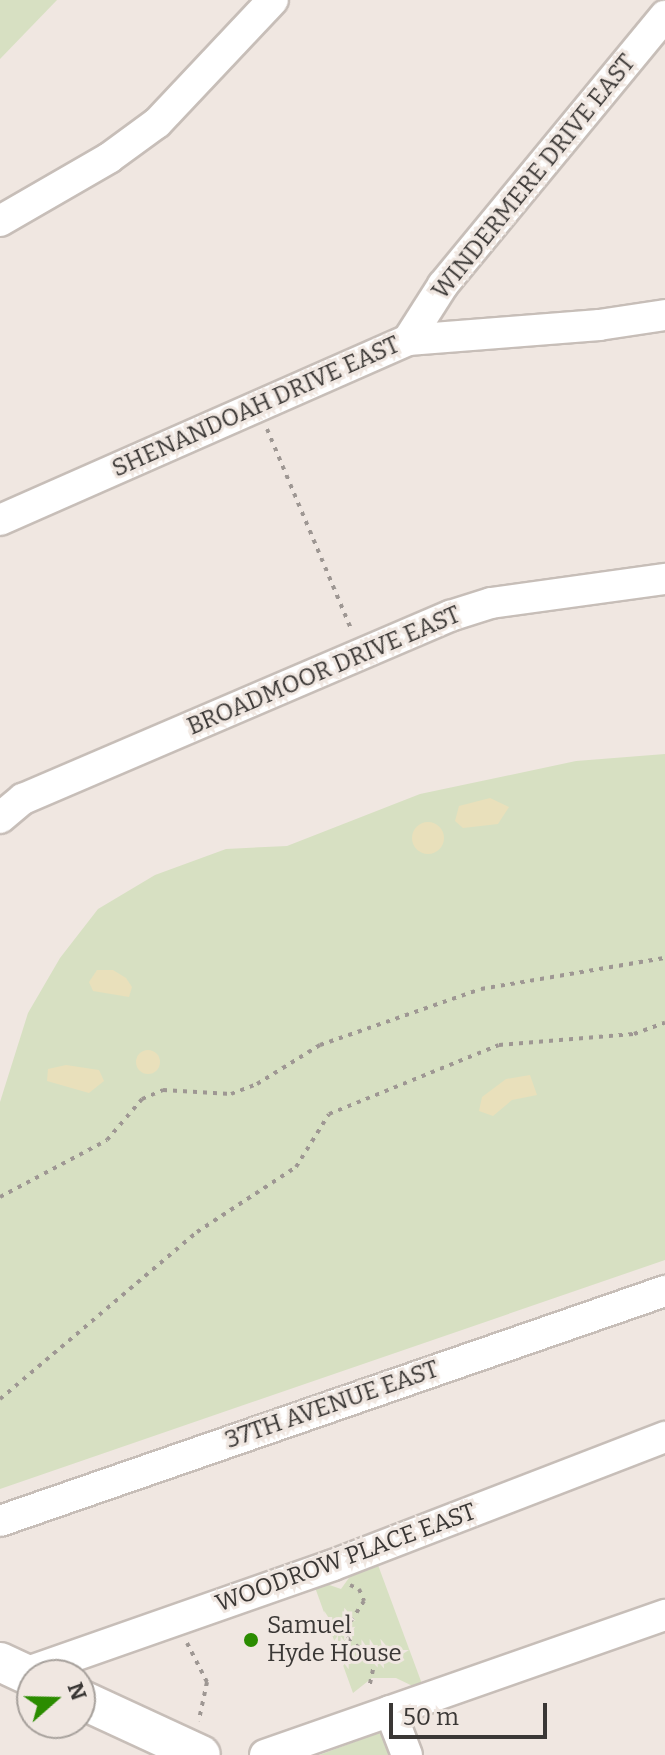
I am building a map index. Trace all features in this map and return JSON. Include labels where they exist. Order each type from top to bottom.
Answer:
[{"type":"main road","points":[[96,1704],[200,1738]]},
{"type":"street","points":[[0,221],[109,158],[157,123],[273,0]]},
{"type":"street","name":"WINDERMERE DRIVE EAST","points":[[408,340],[443,285],[665,16]]},
{"type":"street","name":"SHENANDOAH DRIVE EAST","points":[[0,520],[408,340],[599,325],[665,315]]},
{"type":"street","name":"BROADMOOR DRIVE EAST","points":[[0,818],[23,799],[450,616],[491,603],[665,579]]},
{"type":"street","name":"37TH AVENUE EAST","points":[[0,1521],[665,1291]]},
{"type":"street","name":"WOODROW PLACE EAST","points":[[56,1659],[333,1565],[665,1437]]},
{"type":"street","points":[[265,1755],[665,1615]]},
{"type":"street","points":[[390,1711],[407,1755]]},
{"type":"path","points":[[263,418],[355,639]]},
{"type":"path","points":[[0,1197],[107,1140],[142,1099],[163,1090],[231,1094],[257,1084],[320,1045],[481,989],[665,958]]},
{"type":"path","points":[[0,1399],[197,1232],[296,1167],[329,1114],[499,1045],[634,1034],[665,1023]]},
{"type":"path","points":[[333,1565],[344,1583],[363,1593],[347,1631],[352,1644],[375,1660],[369,1688]]},
{"type":"path","points":[[174,1621],[201,1662],[207,1682],[200,1738]]},
{"type":"green space","points":[[0,0],[57,0],[0,59]]},
{"type":"green space","points":[[665,754],[665,1260],[0,1489],[0,1102],[28,1013],[60,958],[98,909],[155,875],[226,849],[287,846],[420,794],[576,761]]},
{"type":"green space","points":[[378,1565],[425,1692],[396,1678],[372,1678],[353,1693],[312,1579],[341,1589],[351,1575]]},
{"type":"green space","points":[[387,1730],[396,1755],[319,1755]]},
{"type":"sand","points":[[490,798],[509,807],[498,824],[463,828],[455,821],[459,806]]},
{"type":"sand","points":[[428,822],[439,827],[444,838],[439,849],[428,854],[417,849],[412,838],[417,827]]},
{"type":"sand","points":[[97,970],[113,970],[126,978],[132,987],[129,997],[93,991],[89,982]]},
{"type":"sand","points":[[148,1050],[159,1057],[160,1062],[153,1073],[148,1074],[137,1067],[136,1062],[143,1051]]},
{"type":"sand","points":[[66,1065],[99,1070],[104,1081],[89,1093],[47,1081],[48,1069]]},
{"type":"sand","points":[[530,1075],[537,1095],[512,1100],[493,1116],[479,1111],[482,1097],[506,1079]]},
{"type":"place","name":"Samuel Hyde House","points":[[251,1640]]}]
